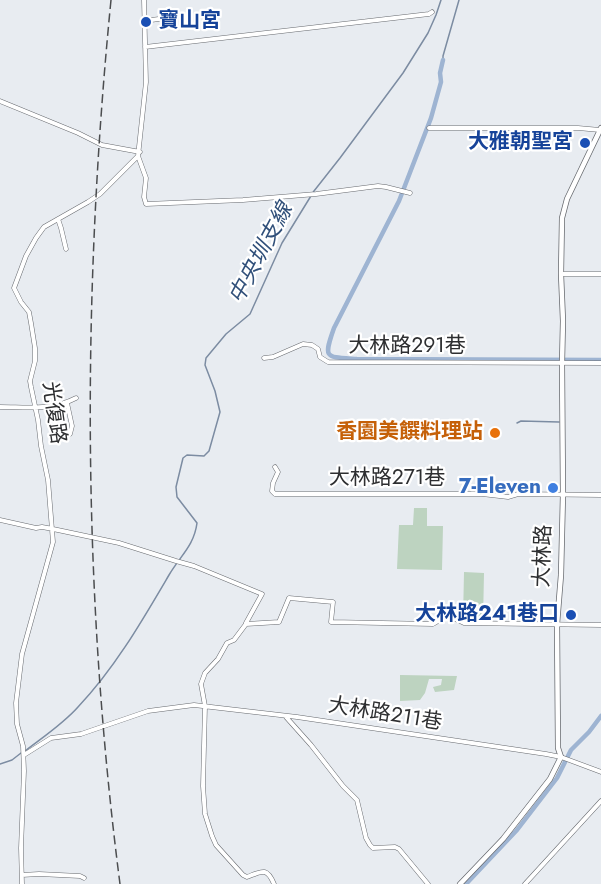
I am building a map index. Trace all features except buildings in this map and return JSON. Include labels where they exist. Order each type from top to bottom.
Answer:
[{"type":"street","points":[[144,0],[146,82],[139,154],[146,178],[144,197],[146,204],[243,200],[378,186],[410,193]]},
{"type":"street","points":[[145,47],[432,12]]},
{"type":"street","points":[[144,21],[181,16]]},
{"type":"street","points":[[0,101],[102,145],[139,154]]},
{"type":"street","points":[[429,128],[601,129]]},
{"type":"street","name":"大林路","points":[[561,757],[558,748],[557,624],[563,495],[562,218],[567,198],[601,129]]},
{"type":"street","name":"光復路","points":[[22,884],[23,746],[17,724],[16,703],[22,654],[53,542],[48,480],[30,387],[35,348],[29,312],[14,288],[26,256],[44,227],[100,194],[139,154]]},
{"type":"street","points":[[58,219],[66,249]]},
{"type":"street","points":[[561,274],[601,274]]},
{"type":"street","name":"大林路291巷","points":[[264,358],[273,357],[303,344],[312,345],[318,349],[320,357],[328,362],[562,363]]},
{"type":"street","points":[[562,363],[601,363]]},
{"type":"street","points":[[0,407],[36,409],[67,403],[76,398]]},
{"type":"street","points":[[56,441],[70,434],[71,415],[67,403]]},
{"type":"street","name":"大林路271巷","points":[[275,467],[278,472],[273,483],[274,494],[482,494],[508,497],[518,494],[563,495]]},
{"type":"street","points":[[563,495],[601,495]]},
{"type":"street","points":[[0,520],[119,543],[194,566],[262,594],[246,624],[234,640],[227,643],[205,673],[201,684],[205,706],[203,786],[205,814],[216,845],[243,875],[247,877],[263,871],[271,876],[274,884]]},
{"type":"street","points":[[246,624],[279,622],[289,598],[333,602],[331,622],[434,624],[448,616],[464,623],[601,625]]},
{"type":"street","name":"大林路211巷","points":[[23,755],[51,738],[81,734],[148,711],[194,705],[285,716],[561,757],[601,772]]},
{"type":"street","points":[[285,716],[357,800],[366,838],[370,845],[373,848],[395,847],[399,849],[429,884]]},
{"type":"street","points":[[460,884],[503,839],[550,778],[561,757]]},
{"type":"street","points":[[525,884],[601,801]]},
{"type":"street","points":[[22,875],[39,874],[84,878]]},
{"type":"green space","points":[[414,508],[427,508],[427,526],[443,526],[442,570],[397,569],[399,525],[413,525]]},
{"type":"green space","points":[[464,572],[484,573],[483,622],[466,622],[463,619]]},
{"type":"green space","points":[[400,675],[457,676],[454,690],[435,692],[433,687],[441,685],[442,679],[429,679],[425,693],[420,700],[400,701]]},
{"type":"waterway","name":"中央圳支線","points":[[25,751],[72,713],[104,676],[190,545],[197,523],[177,497],[176,487],[183,458],[187,455],[204,456],[209,451],[220,412],[205,365],[206,358],[226,334],[250,314],[282,243],[314,191],[403,73],[428,33],[441,0]]},
{"type":"waterway","points":[[443,60],[459,0]]},
{"type":"waterway","points":[[443,60],[440,73],[441,82],[431,118],[399,201],[334,328],[328,346],[329,354],[338,358],[357,359],[601,360]]},
{"type":"waterway","points":[[517,423],[521,421],[559,422]]},
{"type":"waterway","points":[[466,884],[517,830],[557,778],[571,750],[601,716]]},
{"type":"waterway","name":"中央圳支線","points":[[0,764],[12,760],[21,753]]},
{"type":"railway","points":[[111,0],[95,221],[90,442],[98,663],[120,884]]},
{"type":"place","name":"寶山宮","points":[[146,22]]},
{"type":"place","name":"大雅朝聖宮","points":[[585,143]]},
{"type":"place","name":"香園美饌料理站","points":[[495,433]]},
{"type":"place","name":"7-Eleven","points":[[553,488]]},
{"type":"place","name":"大林路241巷口","points":[[571,615]]}]
